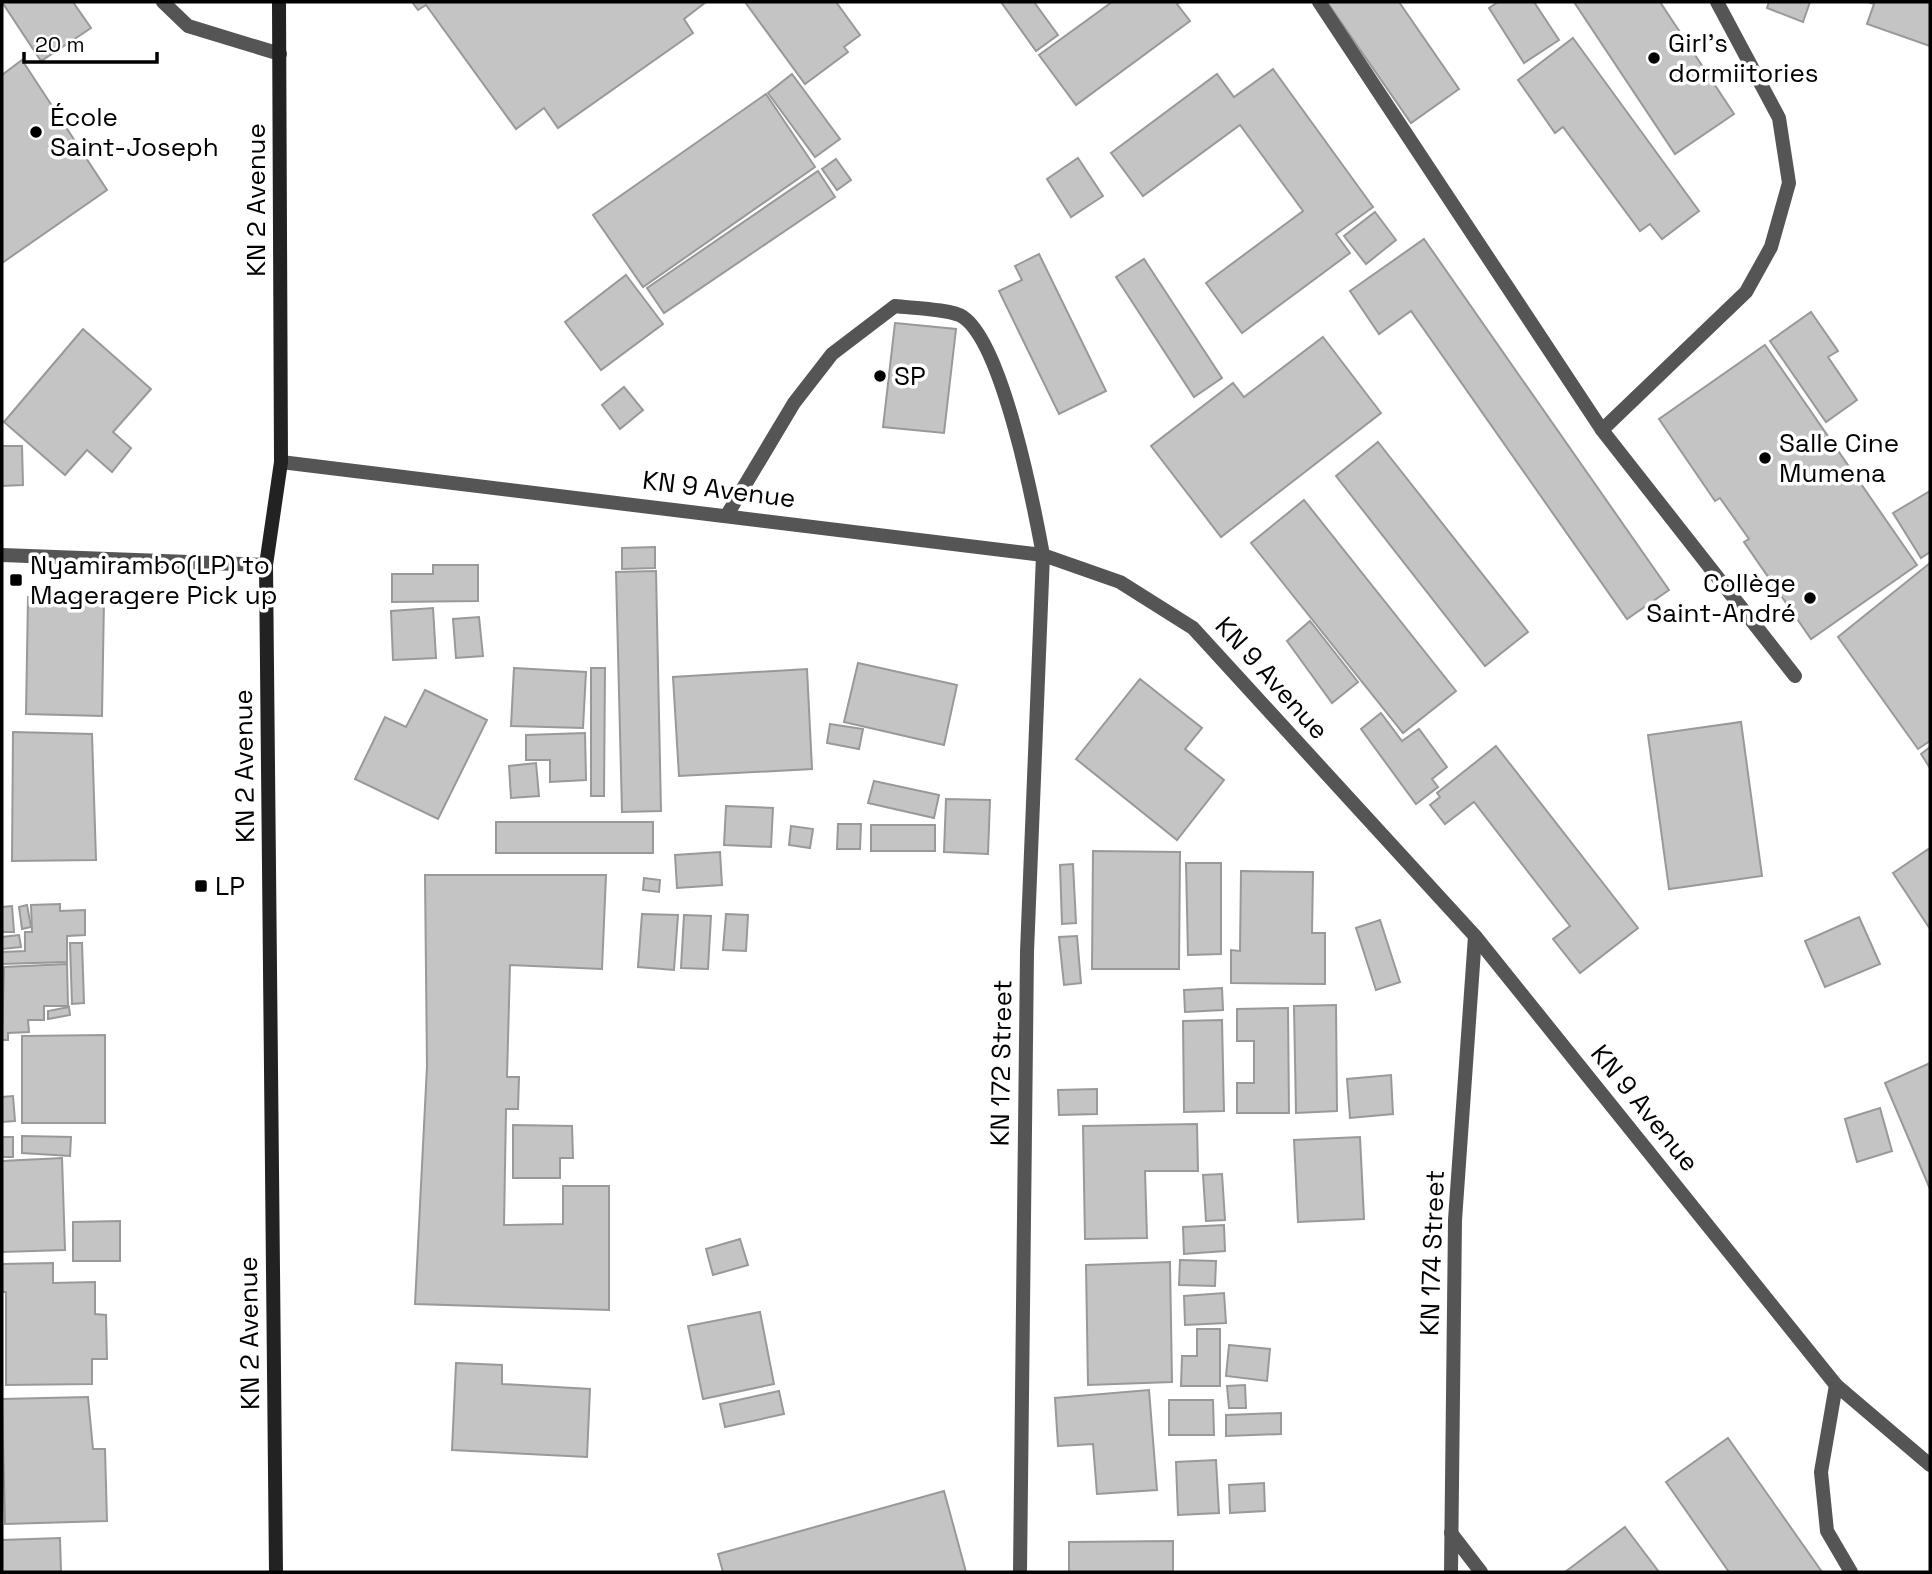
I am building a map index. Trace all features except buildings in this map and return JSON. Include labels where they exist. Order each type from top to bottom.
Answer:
[{"type":"main road","name":"KN 2 Avenue","points":[[275,1572],[266,565],[281,462],[279,2]]},
{"type":"street","points":[[163,2],[188,26],[280,54]]},
{"type":"street","points":[[1319,2],[1602,430],[1795,676]]},
{"type":"street","points":[[1602,430],[1746,292],[1771,247],[1789,183],[1779,118],[1717,2]]},
{"type":"street","name":"KN 172 Street","points":[[727,515],[787,414],[832,354],[894,306],[962,316],[980,336],[1007,401],[1029,483],[1043,555],[1027,952],[1020,1572]]},
{"type":"street","name":"KN 9 Avenue","points":[[281,462],[1043,555],[1120,582],[1193,628],[1475,936],[1836,1385],[1930,1465]]},
{"type":"street","points":[[2,555],[266,565]]},
{"type":"street","name":"KN 174 Street","points":[[1451,1572],[1455,1220],[1475,936]]},
{"type":"street","points":[[1836,1385],[1821,1472],[1827,1531],[1851,1572]]},
{"type":"street","points":[[1451,1533],[1481,1572]]},
{"type":"place","name":"Girl's dormiitories","points":[[1654,58]]},
{"type":"place","name":"École Saint-Joseph","points":[[36,132]]},
{"type":"place","name":"SP","points":[[880,376]]},
{"type":"place","name":"Salle Cine Mumena","points":[[1765,458]]},
{"type":"place","name":"Nyamirambo(LP) to Mageragere Pick up","points":[[16,580]]},
{"type":"place","name":"Collège Saint-André","points":[[1810,598]]},
{"type":"place","name":"LP","points":[[201,886]]}]
